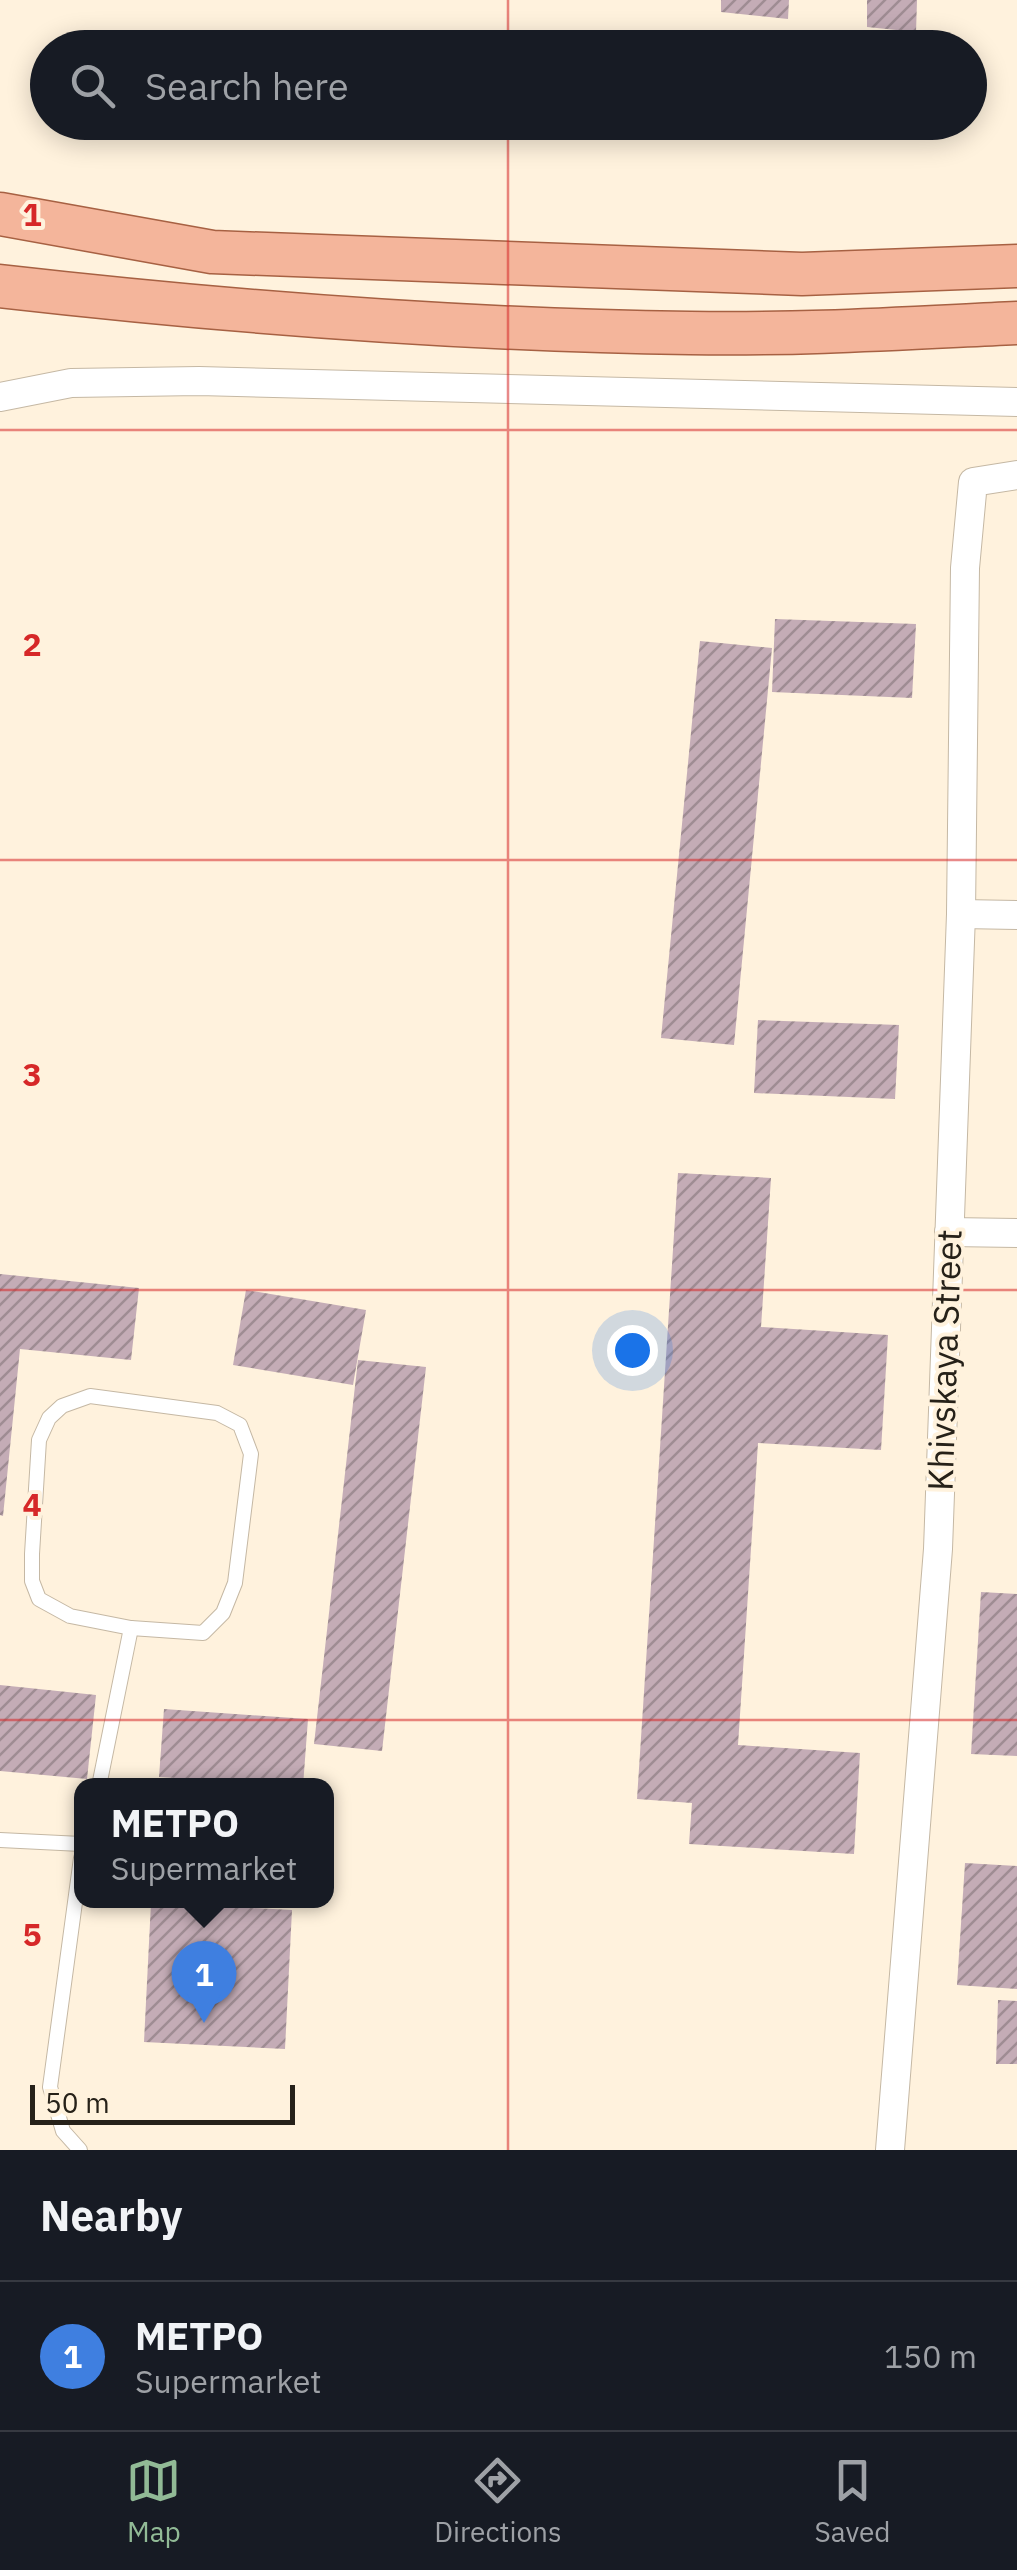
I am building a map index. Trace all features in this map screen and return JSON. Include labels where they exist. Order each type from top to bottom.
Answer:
[{"type":"main road","points":[[0,214],[212,252],[802,274],[1017,266]]},
{"type":"main road","points":[[0,286],[274,314],[596,330],[801,332],[1017,323]]},
{"type":"street","points":[[0,398],[71,383],[199,381],[1017,402]]},
{"type":"street","name":"Khivskaya Street","points":[[890,2150],[938,1550],[961,914],[966,568],[973,482],[1017,475]]},
{"type":"street","points":[[961,914],[1017,915]]},
{"type":"street","points":[[949,1232],[1017,1233]]},
{"type":"lane","points":[[90,1396],[216,1413],[240,1425],[251,1454],[235,1583],[223,1613],[202,1633],[130,1628],[53,1609],[39,1599],[32,1581],[39,1440],[49,1418],[62,1406],[90,1396]]},
{"type":"lane","points":[[101,1778],[130,1628]]},
{"type":"lane","points":[[0,1840],[74,1844]]},
{"type":"lane","points":[[75,1908],[50,2087],[64,2130],[80,2150]]},
{"type":"building","points":[[721,0],[789,0],[788,19],[721,12]]},
{"type":"building","points":[[867,0],[917,0],[916,30],[867,27]]},
{"type":"building","points":[[775,619],[916,624],[912,698],[772,692]]},
{"type":"building","points":[[700,641],[772,648],[734,1045],[661,1038]]},
{"type":"building","points":[[758,1020],[899,1025],[895,1099],[754,1093]]},
{"type":"building","points":[[678,1173],[771,1178],[761,1327],[888,1335],[881,1450],[758,1443],[738,1745],[860,1753],[854,1854],[689,1844],[692,1803],[637,1799]]},
{"type":"building","points":[[0,1274],[139,1288],[131,1360],[20,1349],[3,1516],[0,1515]]},
{"type":"building","points":[[246,1290],[366,1310],[353,1385],[233,1365]]},
{"type":"building","points":[[358,1360],[426,1367],[382,1751],[314,1744]]},
{"type":"building","points":[[981,1592],[1017,1594],[1017,1756],[971,1754]]},
{"type":"building","points":[[0,1685],[96,1695],[87,1778],[0,1771]]},
{"type":"building","points":[[164,1709],[308,1719],[304,1778],[159,1777]]},
{"type":"building","points":[[965,1863],[1017,1866],[1017,1989],[957,1985]]},
{"type":"building","points":[[151,1908],[292,1910],[285,2049],[144,2042]]},
{"type":"building","points":[[998,2000],[1017,2001],[1017,2064],[996,2064]]},
{"type":"place","name":"МЕТРО","points":[[204,2023]]}]
